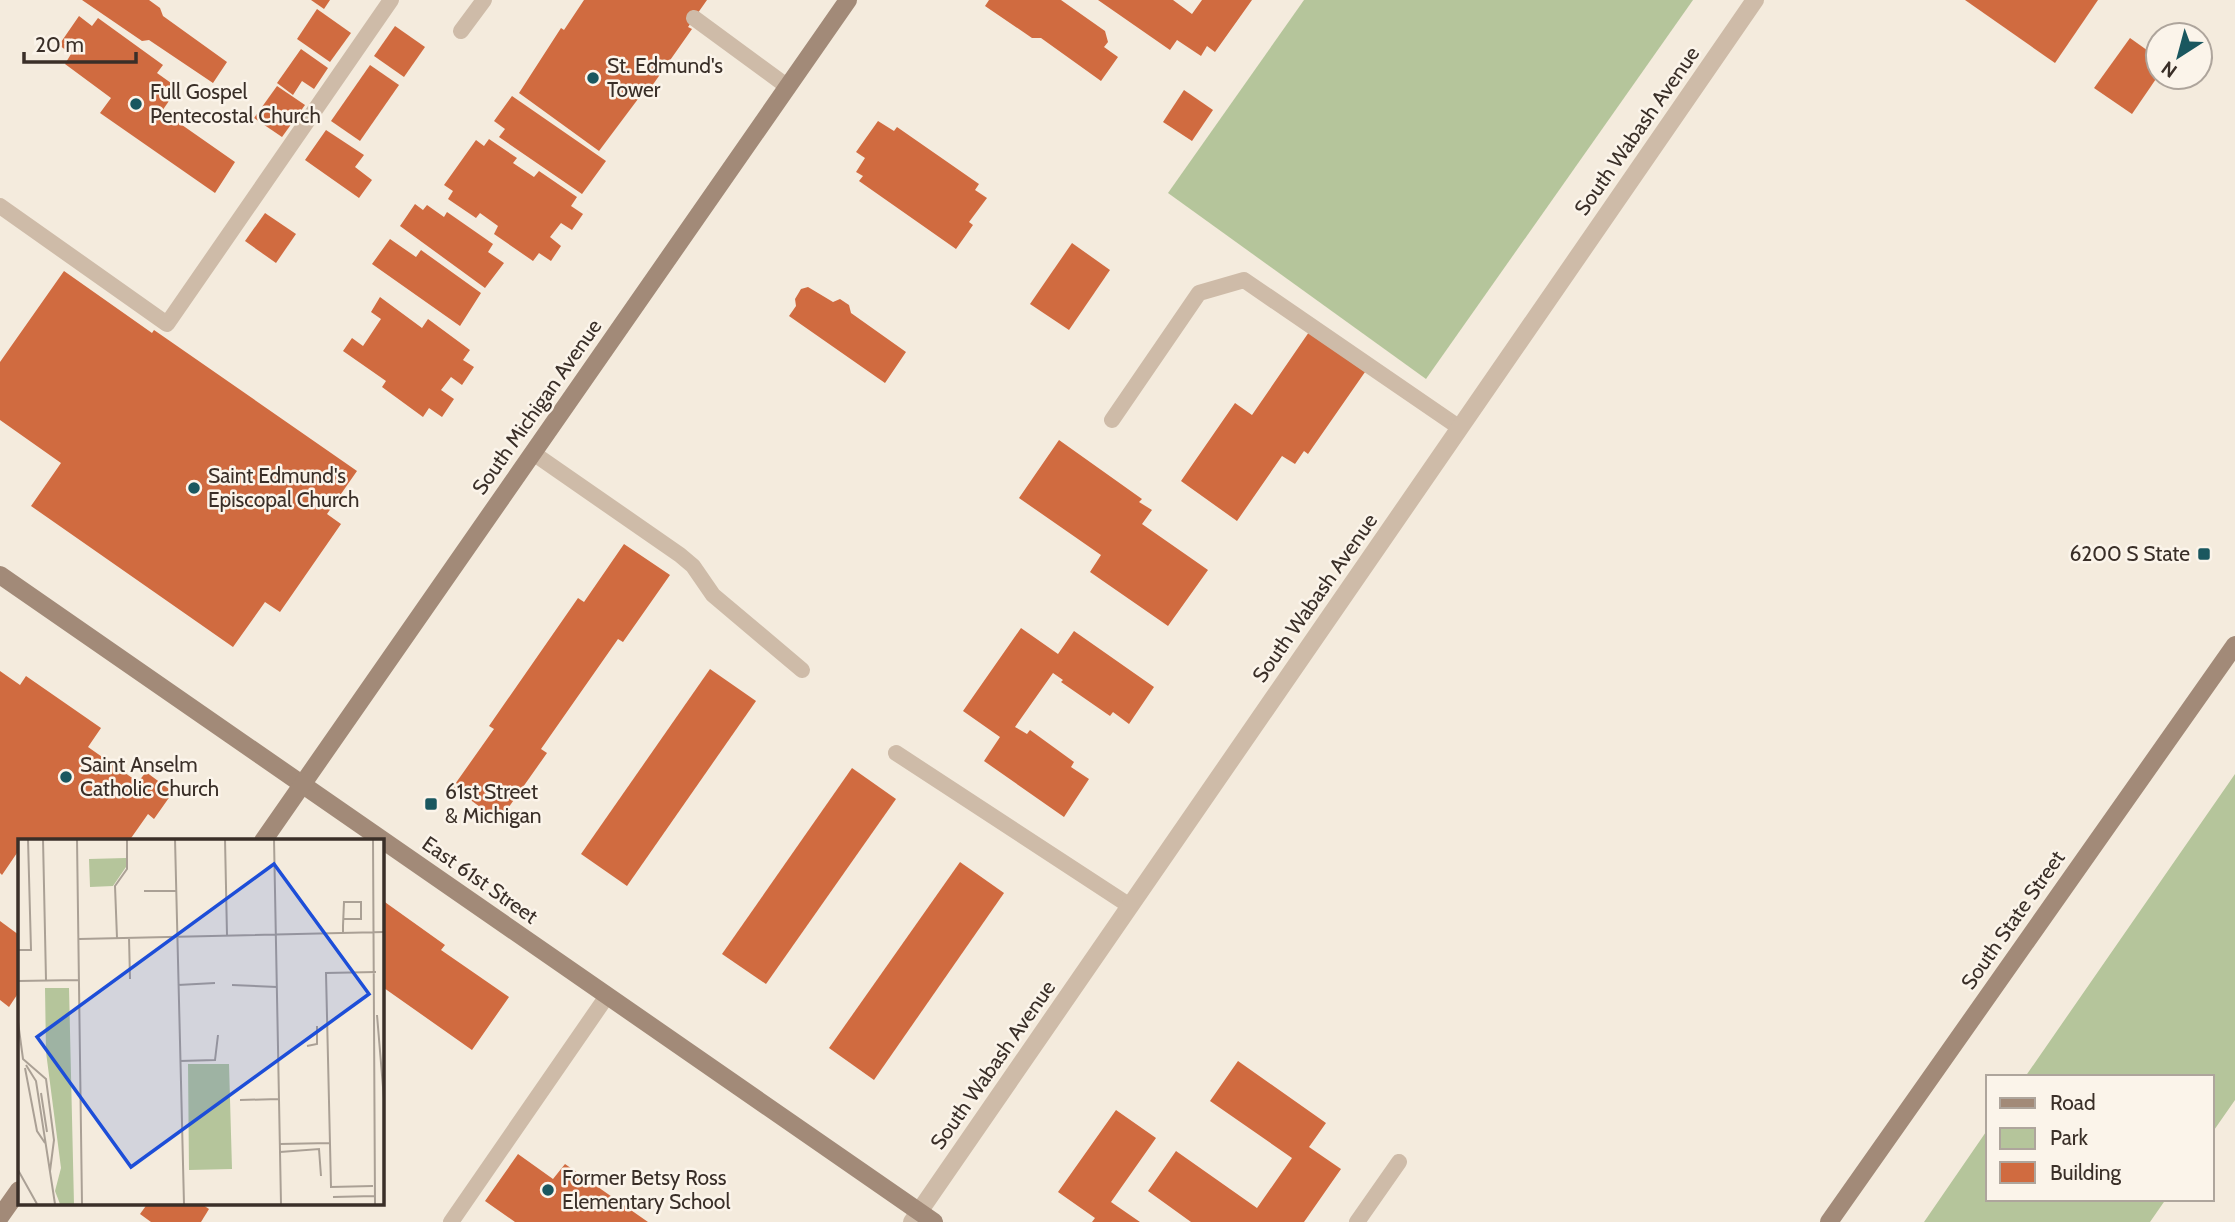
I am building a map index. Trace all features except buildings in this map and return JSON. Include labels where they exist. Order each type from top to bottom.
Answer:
[{"type":"street","name":"South Michigan Avenue","points":[[264,839],[848,0]]},
{"type":"street","name":"South Wabash Avenue","points":[[921,1219],[1130,906],[1755,0]]},
{"type":"street","name":"East 61st Street","points":[[0,575],[380,839]]},
{"type":"street","name":"South State Street","points":[[1829,1222],[2235,645]]},
{"type":"street","name":"East 61st Street","points":[[383,841],[921,1219]]},
{"type":"street","points":[[0,1217],[18,1191]]},
{"type":"lane","points":[[0,206],[167,324],[391,0]]},
{"type":"lane","points":[[461,31],[484,0]]},
{"type":"lane","points":[[694,18],[788,87]]},
{"type":"lane","points":[[1112,420],[1199,293],[1244,280],[1460,428]]},
{"type":"lane","points":[[533,453],[680,555],[693,566],[713,595],[802,670]]},
{"type":"lane","points":[[896,753],[1130,906]]},
{"type":"lane","points":[[451,1222],[607,996]]},
{"type":"lane","points":[[1357,1222],[1399,1163]]},
{"type":"green space","points":[[1304,0],[1693,0],[1426,379],[1168,193]]},
{"type":"green space","points":[[2235,774],[2235,1100],[2214,1130],[2214,1075],[2026,1075]]},
{"type":"green space","points":[[1986,1132],[1986,1201],[2165,1201],[2150,1222],[1924,1222]]},
{"type":"place","name":"St. Edmund's Tower","points":[[593,78]]},
{"type":"place","name":"Full Gospel Pentecostal Church","points":[[136,104]]},
{"type":"place","name":"Saint Edmund's Episcopal Church","points":[[194,488]]},
{"type":"place","name":"6200 S State","points":[[2204,554]]},
{"type":"place","name":"Saint Anselm Catholic Church","points":[[66,777]]},
{"type":"place","name":"61st Street & Michigan","points":[[431,804]]},
{"type":"place","name":"Former Betsy Ross Elementary School","points":[[548,1190]]}]
